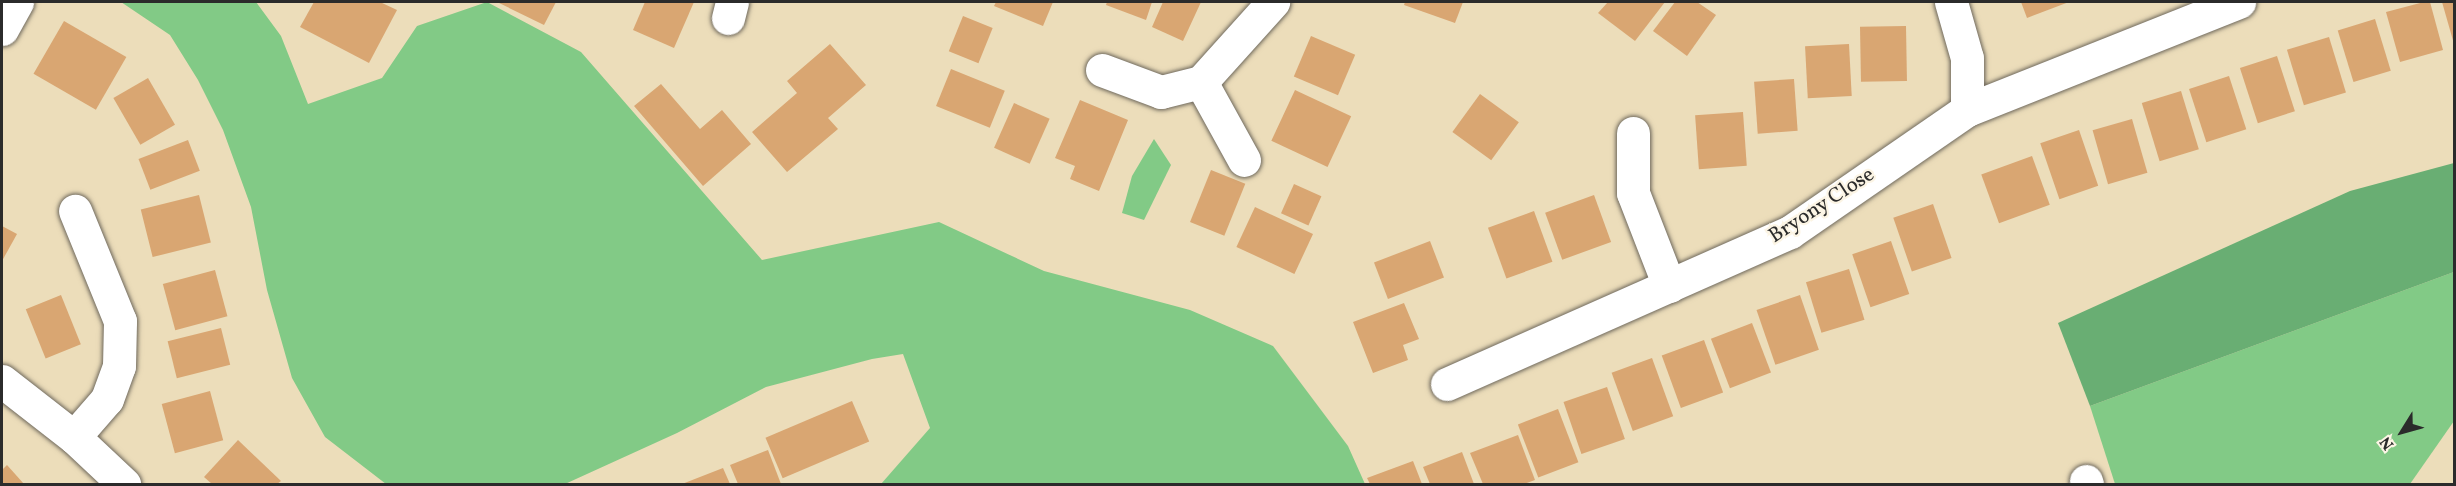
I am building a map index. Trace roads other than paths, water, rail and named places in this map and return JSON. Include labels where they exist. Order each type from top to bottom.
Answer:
[{"type":"street","points":[[2,29],[17,2]]},
{"type":"street","points":[[1102,70],[1161,92],[1201,82],[1273,2]]},
{"type":"street","points":[[1951,2],[1967,58],[1966,110]]},
{"type":"street","name":"Bryony Close","points":[[1447,384],[1790,232],[1966,110],[2239,2]]},
{"type":"street","points":[[1201,82],[1244,160]]},
{"type":"street","points":[[1633,133],[1633,193],[1669,286]]},
{"type":"street","points":[[74,437],[107,399],[119,366],[120,321],[75,211]]},
{"type":"street","points":[[2,381],[74,437],[124,484]]}]
